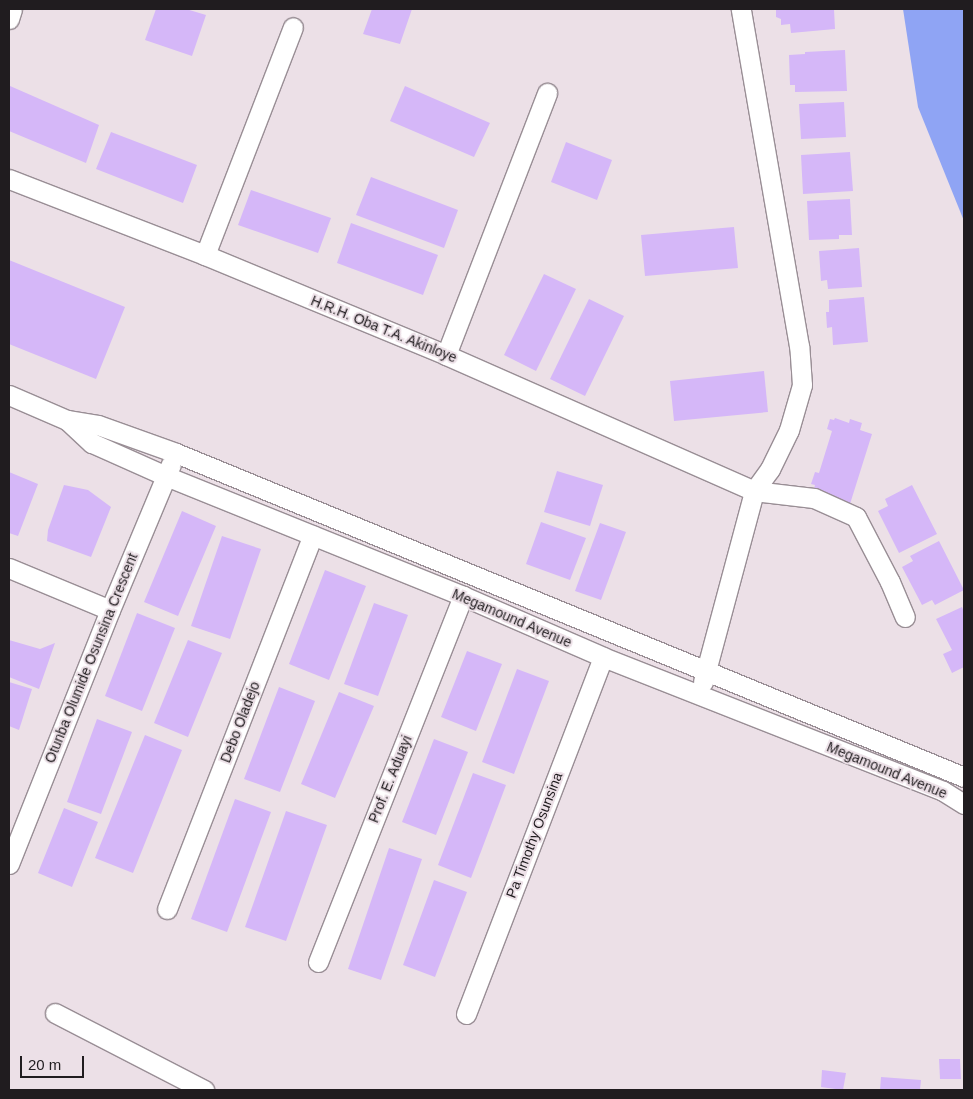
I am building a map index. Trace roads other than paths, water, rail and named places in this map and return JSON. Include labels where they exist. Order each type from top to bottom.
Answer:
[{"type":"street","points":[[9,19],[12,9]]},
{"type":"street","points":[[699,695],[754,491],[770,469],[789,430],[802,386],[799,346],[741,9]]},
{"type":"street","points":[[205,256],[293,27]]},
{"type":"street","points":[[446,355],[547,92]]},
{"type":"street","name":"H.R.H. Oba T.A. Akinloye","points":[[9,179],[205,256],[446,355],[754,491],[814,498],[856,517],[890,582],[905,617]]},
{"type":"street","name":"Megamound Avenue","points":[[9,395],[67,420],[98,425],[176,453],[964,777]]},
{"type":"street","name":"Megamound Avenue","points":[[67,420],[92,444],[166,476],[463,596],[603,657],[943,791],[964,804]]},
{"type":"street","name":"Otunba Olumide Osunsina Crescent","points":[[9,864],[110,610],[176,453]]},
{"type":"street","name":"Debo Oladejo","points":[[167,909],[313,535]]},
{"type":"street","points":[[9,568],[110,610]]},
{"type":"street","name":"Prof. E. Aduayi","points":[[318,962],[463,596]]},
{"type":"street","name":"Pa Timothy Osunsina","points":[[466,1014],[603,657]]},
{"type":"street","points":[[55,1013],[204,1090]]},
{"type":"water","points":[[903,9],[964,9],[964,221],[918,107]]}]
